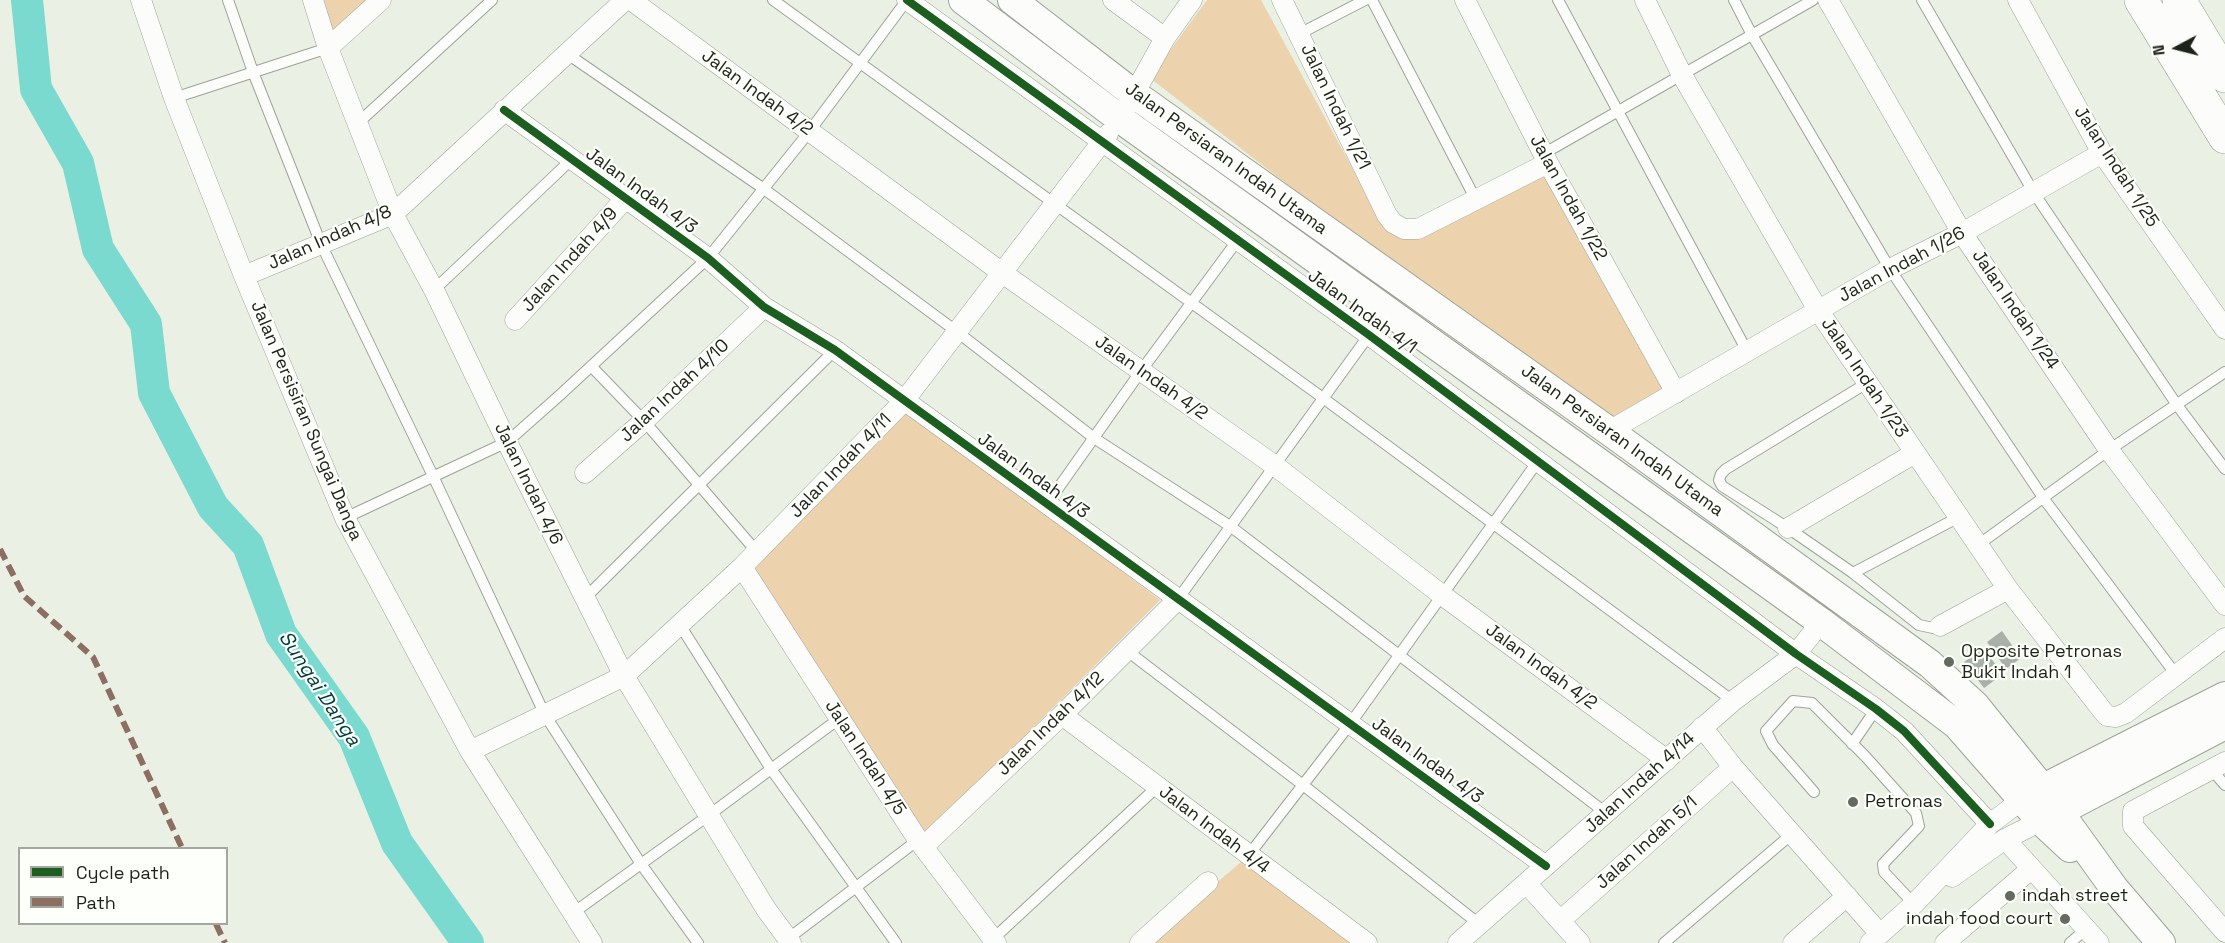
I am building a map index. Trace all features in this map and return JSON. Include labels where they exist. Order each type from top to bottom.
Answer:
[{"type":"highway","points":[[2141,0],[2225,137]]},
{"type":"highway","points":[[2179,0],[2225,76]]},
{"type":"main road","name":"Jalan Persiaran Indah Utama","points":[[963,0],[1119,118],[1821,622],[1957,725],[2032,793]]},
{"type":"main road","name":"Jalan Persiaran Indah Utama","points":[[1012,0],[1134,94],[1609,431],[1930,664],[1975,705],[2032,793]]},
{"type":"main road","points":[[2161,943],[2032,793],[2225,696]]},
{"type":"main road","points":[[2050,816],[2225,725]]},
{"type":"street","name":"Jalan Persisiran Sungai Danga","points":[[141,0],[174,98],[244,276],[345,518],[470,751],[592,943]]},
{"type":"street","name":"Jalan Indah 4/6","points":[[313,0],[328,48],[393,214],[434,290],[624,676],[787,942]]},
{"type":"street","points":[[328,48],[381,0]]},
{"type":"street","name":"Jalan Indah 4/8","points":[[244,276],[393,214],[625,0]]},
{"type":"street","name":"Jalan Indah 4/2","points":[[631,0],[1001,272],[1274,465],[1442,595],[1667,760]]},
{"type":"street","name":"Jalan Indah 4/1","points":[[907,0],[1369,335],[1796,654],[1876,709],[1904,731],[1990,824]]},
{"type":"street","points":[[1113,0],[1165,38]]},
{"type":"street","name":"Jalan Indah 4/11","points":[[470,751],[624,676],[742,567],[904,401],[1102,143],[1134,94],[1165,38],[1192,0]]},
{"type":"street","name":"Jalan Indah 1/21","points":[[1282,0],[1387,215],[1393,223],[1404,229],[1418,229],[1476,200]]},
{"type":"street","name":"Jalan Indah 1/22","points":[[1465,0],[1546,158],[1676,393]]},
{"type":"street","name":"Jalan Indah 1/23","points":[[1645,0],[1683,75],[1818,310],[2008,589],[2102,710],[2107,716],[2116,717],[2126,713],[2177,676]]},
{"type":"street","name":"Jalan Indah 1/24","points":[[1828,0],[1962,233],[2109,450],[2225,605]]},
{"type":"street","name":"Jalan Indah 1/25","points":[[2018,0],[2103,153],[2225,329]]},
{"type":"street","name":"Jalan Indah 4/3","points":[[504,110],[708,258],[764,308],[835,351],[1546,866]]},
{"type":"street","name":"Jalan Indah 1/26","points":[[1609,431],[1890,268],[1962,233],[2103,153]]},
{"type":"street","points":[[1476,200],[1546,158]]},
{"type":"street","name":"Jalan Indah 4/9","points":[[515,320],[625,199]]},
{"type":"street","name":"Jalan Indah 4/10","points":[[585,473],[764,308]]},
{"type":"street","points":[[1788,528],[1915,453]]},
{"type":"street","name":"Jalan Indah 4/5","points":[[742,567],[921,843],[995,941]]},
{"type":"street","points":[[1940,626],[2008,589]]},
{"type":"street","name":"Jalan Indah 4/12","points":[[921,843],[1062,715],[1178,599]]},
{"type":"street","name":"Jalan Indah 4/14","points":[[1458,943],[1702,727],[1796,654],[1821,622]]},
{"type":"street","points":[[2177,676],[2225,638]]},
{"type":"street","name":"Jalan Indah 4/4","points":[[1062,715],[1367,943]]},
{"type":"street","points":[[1702,727],[1733,767],[1847,896],[1875,939],[1914,904],[1990,824],[2032,793]]},
{"type":"street","points":[[2218,765],[2133,811],[2133,826],[2225,932]]},
{"type":"street","name":"Jalan Indah 5/1","points":[[1561,920],[1733,767]]},
{"type":"street","points":[[1914,904],[2005,839],[2050,816]]},
{"type":"street","points":[[2005,839],[2092,936]]},
{"type":"street","points":[[1946,943],[2031,869]]},
{"type":"street","points":[[1140,943],[1208,882]]},
{"type":"street","points":[[1526,883],[1580,943]]},
{"type":"street","points":[[1793,943],[1847,896]]},
{"type":"lane","points":[[228,0],[253,72],[321,244],[545,715],[641,864],[698,943]]},
{"type":"lane","points":[[358,123],[492,0]]},
{"type":"lane","points":[[773,0],[1055,203],[1190,304],[1323,398],[1733,701]]},
{"type":"lane","points":[[345,518],[507,442],[591,366],[708,258],[809,132],[907,0]]},
{"type":"lane","points":[[1299,34],[1365,0]]},
{"type":"lane","points":[[1372,0],[1476,200]]},
{"type":"lane","points":[[1558,0],[1747,351]]},
{"type":"lane","points":[[1734,0],[1752,35],[1890,268],[2044,499],[2177,676]]},
{"type":"lane","points":[[1546,158],[1618,111],[1813,0]]},
{"type":"lane","points":[[1922,0],[2034,193],[2177,405],[2225,469]]},
{"type":"lane","points":[[174,98],[328,48]]},
{"type":"lane","points":[[566,53],[764,189],[956,331],[1094,438],[1230,526],[1606,813]]},
{"type":"lane","points":[[434,290],[572,159]]},
{"type":"lane","points":[[1047,504],[1141,371],[1238,241]]},
{"type":"lane","points":[[1178,599],[1369,335]]},
{"type":"lane","points":[[585,598],[835,351]]},
{"type":"lane","points":[[591,366],[644,421],[757,552]]},
{"type":"lane","points":[[1978,545],[2109,450],[2225,372]]},
{"type":"lane","points":[[1867,383],[1726,469],[1719,480],[1722,486],[1853,573],[1919,625],[1933,628],[1940,626]]},
{"type":"lane","points":[[1248,856],[1350,724],[1538,461]]},
{"type":"lane","points":[[1853,573],[1959,517]]},
{"type":"lane","points":[[680,625],[771,769],[896,943]]},
{"type":"lane","points":[[1126,650],[1303,785],[1479,924]]},
{"type":"lane","points":[[1814,792],[1773,745],[1766,731],[1793,702],[1812,704],[1916,813],[1919,826],[1883,864],[1884,872],[1914,904]]},
{"type":"lane","points":[[1852,744],[1876,709]]},
{"type":"lane","points":[[573,913],[709,816],[840,718]]},
{"type":"lane","points":[[2218,765],[2225,785]]},
{"type":"lane","points":[[995,941],[1157,787]]},
{"type":"lane","points":[[1664,943],[1793,833]]},
{"type":"lane","points":[[787,942],[857,887],[921,843]]},
{"type":"lane","points":[[2070,943],[2092,936]]},
{"type":"shaded area","points":[[317,0],[373,0],[330,39]]},
{"type":"shaded area","points":[[1207,0],[1261,0],[1380,219],[1394,233],[1545,173],[1667,392],[1609,426],[1364,244],[1150,78]]},
{"type":"shaded area","points":[[905,408],[1160,600],[924,838],[752,566]]},
{"type":"shaded area","points":[[1248,856],[1354,943],[1146,943]]},
{"type":"building","points":[[2002,631],[2021,658],[2006,669],[1987,642]]},
{"type":"building","points":[[1983,648],[2003,674],[1984,688],[1964,662]]},
{"type":"waterway","name":"Sungai Danga","points":[[27,0],[36,89],[78,163],[98,249],[146,324],[154,393],[213,507],[248,545],[281,634],[354,737],[397,843],[468,943]]},
{"type":"marked path","points":[[0,549],[24,596],[93,657],[182,847]]},
{"type":"marked path","points":[[216,925],[225,943]]},
{"type":"cycle path","points":[[907,0],[1369,335],[1796,654],[1876,709],[1904,731],[1990,824]]},
{"type":"cycle path","points":[[504,110],[708,258],[764,307],[835,350],[1546,866]]},
{"type":"place","name":"Opposite Petronas Bukit Indah 1","points":[[1949,662]]},
{"type":"place","name":"Petronas","points":[[1853,802]]},
{"type":"place","name":"indah street","points":[[2010,896]]},
{"type":"place","name":"indah food court","points":[[2065,919]]}]
